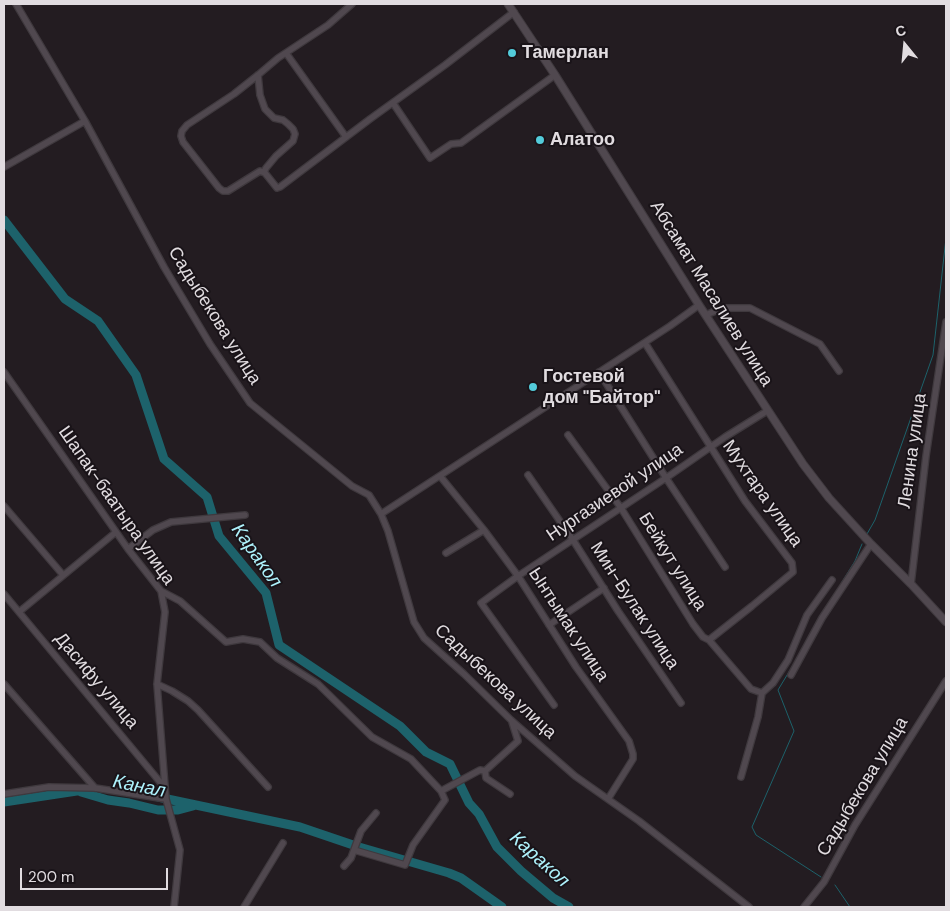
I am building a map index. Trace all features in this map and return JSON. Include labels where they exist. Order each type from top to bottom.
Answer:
[{"type":"street","name":"Садыбекова улица","points":[[16,4],[85,121],[164,267],[210,344],[250,403],[352,486],[369,495],[381,514],[388,531],[414,622],[424,638],[511,720],[575,776],[749,907]]},
{"type":"street","points":[[264,172],[258,172],[228,191],[223,191],[183,142],[182,131],[186,125],[234,94],[278,58],[328,25],[352,4]]},
{"type":"street","name":"Абсамат Масалиев улица","points":[[508,4],[767,411],[803,464],[829,498],[946,622]]},
{"type":"street","points":[[264,172],[277,188],[280,187],[514,12]]},
{"type":"street","points":[[286,53],[346,137]]},
{"type":"street","points":[[258,76],[260,95],[265,109],[274,118],[283,120],[288,124],[295,134],[294,141],[276,156],[264,172]]},
{"type":"street","points":[[393,103],[430,158],[451,144],[461,143],[555,76]]},
{"type":"street","points":[[4,167],[85,121]]},
{"type":"street","points":[[381,514],[700,305]]},
{"type":"street","points":[[706,315],[722,308],[750,308],[820,344],[839,371]]},
{"type":"street","name":"Ленина улица","points":[[912,584],[926,456],[946,322]]},
{"type":"street","name":"Мухтара улица","points":[[645,342],[745,502],[792,563],[793,572],[709,640]]},
{"type":"street","name":"Шапак-баатыра улица","points":[[4,372],[128,549],[161,591],[165,612],[157,684],[166,799],[180,850],[174,907]]},
{"type":"street","points":[[599,372],[666,478],[725,566]]},
{"type":"street","name":"Нургазиевой улица","points":[[554,705],[481,603],[518,576],[725,437],[767,411]]},
{"type":"street","name":"Бейкут улица","points":[[568,435],[621,508],[693,624],[752,689],[762,694]]},
{"type":"street","name":"Мин-Булак улица","points":[[528,475],[680,703]]},
{"type":"street","name":"Ынтымак улица","points":[[440,476],[518,576],[576,667],[629,741],[633,759],[608,799]]},
{"type":"street","points":[[4,506],[63,575]]},
{"type":"street","points":[[128,549],[153,530],[171,522],[245,516]]},
{"type":"street","points":[[446,553],[484,530]]},
{"type":"street","points":[[19,612],[116,532]]},
{"type":"street","points":[[790,676],[822,618],[871,544]]},
{"type":"street","points":[[741,778],[758,717],[762,694],[773,683],[788,660],[808,615],[832,580]]},
{"type":"street","points":[[549,625],[604,588]]},
{"type":"street","points":[[161,591],[180,601],[226,642],[243,639],[260,642],[277,658],[318,684],[372,737],[411,759],[441,791],[445,800],[413,845],[405,865],[354,850]]},
{"type":"street","name":"Дасифу улица","points":[[4,594],[165,788]]},
{"type":"street","name":"Садыбекова улица","points":[[804,907],[824,882],[855,825],[946,682]]},
{"type":"street","points":[[4,684],[94,788]]},
{"type":"street","points":[[157,684],[177,694],[198,710],[268,787]]},
{"type":"street","points":[[511,720],[518,740]]},
{"type":"street","points":[[441,791],[480,770],[485,771],[518,740],[530,737]]},
{"type":"street","points":[[485,771],[486,778],[510,794]]},
{"type":"street","points":[[4,794],[49,787],[94,788],[166,799]]},
{"type":"street","points":[[344,866],[351,858],[362,831],[376,813]]},
{"type":"street","points":[[244,907],[283,843]]},
{"type":"waterway","name":"Каракол","points":[[4,220],[65,299],[98,321],[136,375],[164,459],[207,497],[219,536],[266,593],[279,645],[400,726],[426,752],[450,764],[469,803],[479,814],[497,847],[521,871],[553,898],[569,907]]},
{"type":"waterway","points":[[867,534],[875,520],[933,355],[946,238]]},
{"type":"waterway","points":[[842,582],[855,561],[862,544]]},
{"type":"waterway","points":[[798,657],[778,690],[794,731],[752,827],[756,835],[821,877]]},
{"type":"waterway","name":"Канал","points":[[4,802],[90,789]]},
{"type":"waterway","name":"Канал","points":[[81,792],[108,800],[158,810],[178,810],[193,806]]},
{"type":"waterway","points":[[158,797],[300,827],[359,847],[449,873],[461,878],[502,907]]},
{"type":"waterway","points":[[835,885],[850,907]]},
{"type":"place","name":"Тамерлан","points":[[512,53]]},
{"type":"place","name":"Алатоо","points":[[540,140]]},
{"type":"place","name":"Гостевой дом \"Байтор\"","points":[[533,387]]}]
